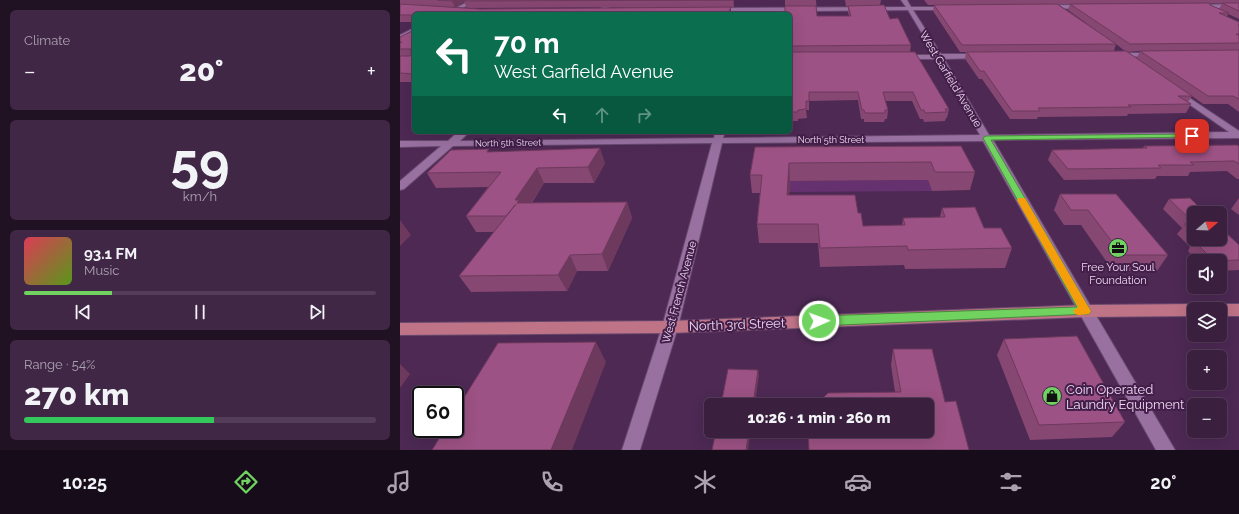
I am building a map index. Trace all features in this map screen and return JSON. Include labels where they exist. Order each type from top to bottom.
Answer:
[{"type":"main road","name":"North 3rd Street","points":[[400,329],[670,327],[1085,311],[1187,310]]},
{"type":"main road","points":[[1227,310],[1239,310]]},
{"type":"street","points":[[452,12],[475,0]]},
{"type":"street","points":[[598,12],[614,0]]},
{"type":"street","points":[[1047,0],[1070,16]]},
{"type":"street","points":[[709,10],[755,10],[906,4],[955,8]]},
{"type":"street","name":"West Garfield Avenue","points":[[906,4],[939,56],[1166,450]]},
{"type":"street","points":[[1190,4],[1204,6],[1239,6]]},
{"type":"street","points":[[1204,6],[1220,13]]},
{"type":"street","points":[[1042,7],[1089,7]]},
{"type":"street","points":[[441,9],[467,10]]},
{"type":"street","points":[[598,12],[610,10]]},
{"type":"street","points":[[400,37],[412,31]]},
{"type":"street","points":[[1114,47],[1139,65]]},
{"type":"street","points":[[1108,55],[1162,54]]},
{"type":"street","points":[[892,56],[985,56]]},
{"type":"street","points":[[1169,86],[1239,135]]},
{"type":"street","points":[[400,187],[462,134]]},
{"type":"street","name":"North 5th Street","points":[[400,144],[451,144],[719,136],[986,138],[1239,135]]},
{"type":"street","name":"West French Avenue","points":[[632,450],[670,327],[719,136]]},
{"type":"shaded area","points":[[928,180],[932,191],[789,192],[789,185],[785,181]]},
{"type":"building","points":[[466,0],[733,0],[464,1]]},
{"type":"building","points":[[1209,3],[1210,5],[1229,13],[1219,13],[1239,22],[1239,34],[1236,34],[1239,36],[1239,43],[1130,44],[1070,4]]},
{"type":"building","points":[[1222,3],[1239,3],[1239,11]]},
{"type":"building","points":[[400,4],[480,9],[731,7],[729,12],[412,12],[412,15],[400,15]]},
{"type":"building","points":[[1057,4],[1116,44],[962,45],[934,5]]},
{"type":"building","points":[[884,5],[890,19],[898,18],[911,45],[792,46],[792,12],[785,12],[785,6],[816,6],[817,16],[851,16],[848,6]]},
{"type":"building","points":[[412,31],[412,74],[400,73],[400,56],[410,56],[411,49],[400,49],[400,43],[402,42],[400,42],[400,37]]},
{"type":"building","points":[[1239,50],[1239,99],[1233,96],[1208,96],[1140,51]]},
{"type":"building","points":[[1126,51],[1192,96],[1178,96],[1191,104],[1128,105],[1131,107],[1038,108],[1040,111],[1012,111],[984,71],[980,71],[967,52]]},
{"type":"building","points":[[792,52],[915,52],[949,109],[945,109],[947,112],[925,113],[924,110],[921,110],[913,92],[883,92],[888,110],[885,110],[885,113],[865,113],[864,110],[862,110],[858,92],[809,92],[809,101],[806,101],[806,109],[798,110],[798,112],[792,112]]},
{"type":"building","points":[[961,146],[975,172],[935,172],[931,162],[789,163],[787,195],[855,195],[858,213],[861,213],[863,226],[905,225],[903,218],[945,217],[942,208],[975,207],[984,228],[1001,228],[1012,248],[908,250],[907,246],[820,248],[818,224],[757,224],[762,175],[750,175],[755,147]]},
{"type":"building","points":[[1144,146],[1239,146],[1239,164],[1234,161],[1190,162],[1194,165],[1158,165],[1161,168],[1068,169],[1052,150],[1147,148]]},
{"type":"building","points":[[600,148],[588,167],[537,168],[515,200],[519,200],[517,203],[627,202],[602,254],[570,255],[558,275],[459,276],[516,204],[506,216],[466,216],[501,172],[427,173],[451,150],[489,149],[487,152]]},
{"type":"building","points":[[1060,194],[1116,194],[1168,255],[1122,255],[1088,210],[1071,210]]},
{"type":"building","points":[[1190,198],[1198,206],[1187,206],[1187,216],[1169,199]]},
{"type":"building","points":[[1227,234],[1239,245],[1239,260],[1227,260],[1227,254],[1207,254],[1199,246],[1227,246]]},
{"type":"building","name":"Coin Operated Laundry Equipment","points":[[1077,336],[1125,422],[1039,425],[1004,339]]},
{"type":"building","points":[[596,342],[551,450],[432,450],[439,438],[464,438],[464,398],[498,343]]},
{"type":"building","points":[[893,349],[932,349],[945,402],[956,401],[969,450],[809,450],[808,438],[934,438],[934,398],[823,398],[828,393],[901,392]]},
{"type":"building","points":[[728,369],[758,370],[754,398],[722,398]]},
{"type":"building","points":[[715,438],[748,438],[746,450],[712,450]]},
{"type":"slow traffic","points":[[1022,200],[1085,311],[1079,311]]},
{"type":"place","name":"Free Your Soul Foundation","points":[[1118,248]]},
{"type":"place","name":"Coin Operated Laundry Equipment","points":[[1052,396]]},
{"type":"route","points":[[819,321],[1085,311],[986,138],[1192,136]]}]
